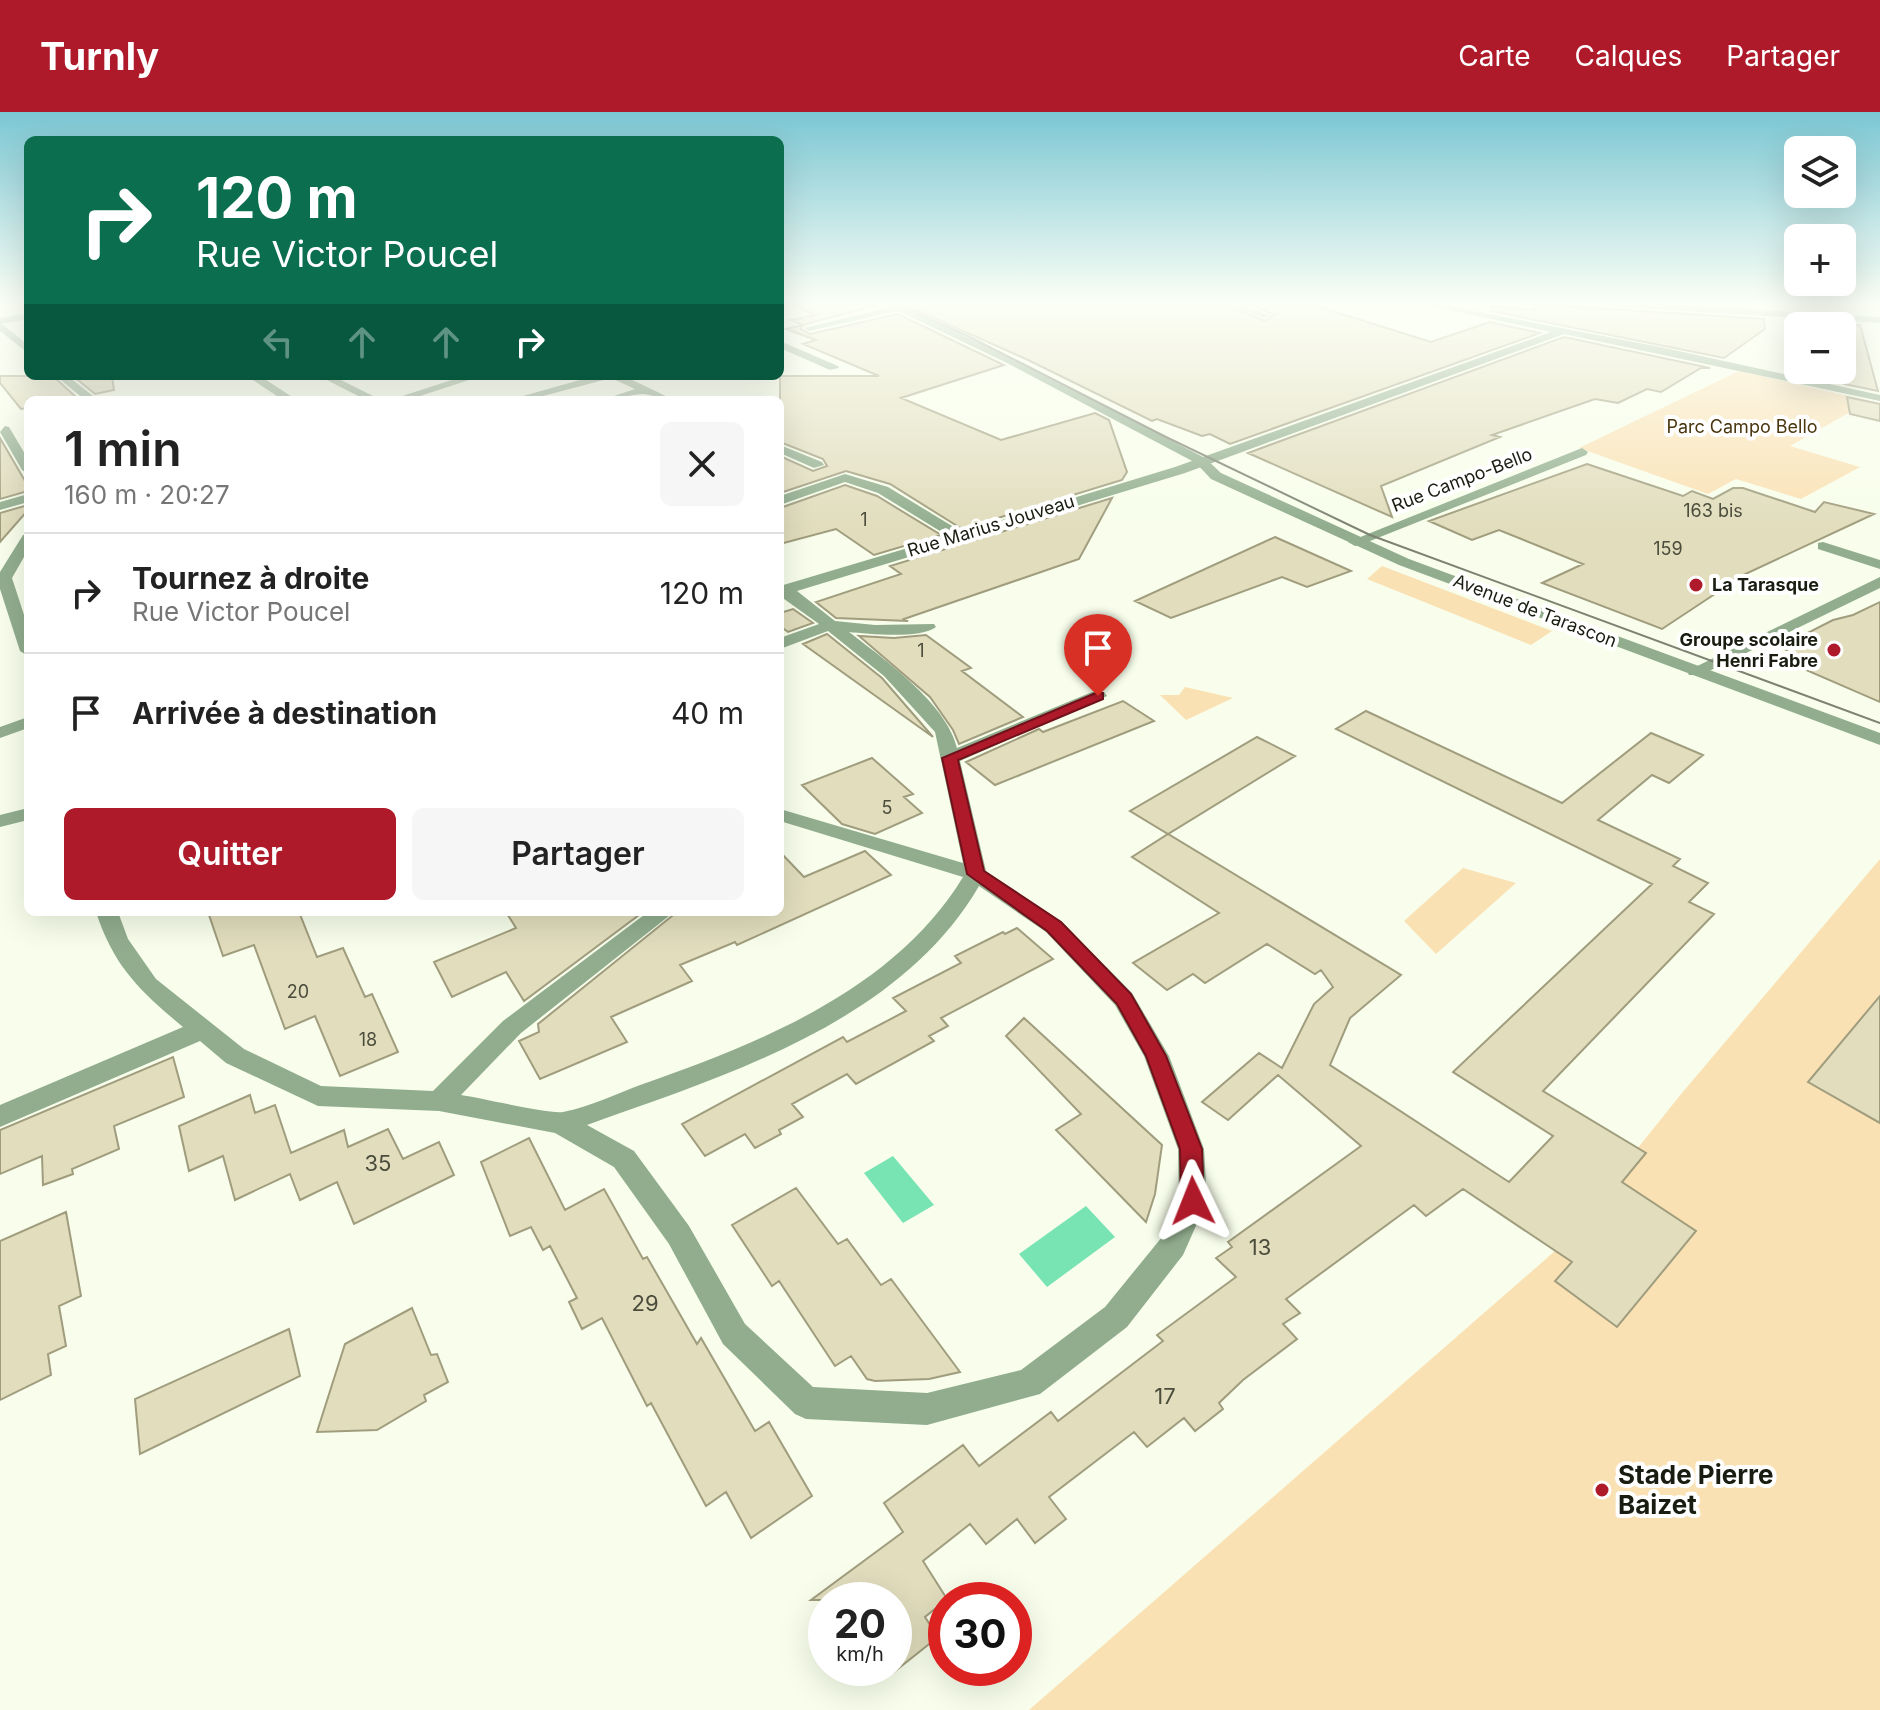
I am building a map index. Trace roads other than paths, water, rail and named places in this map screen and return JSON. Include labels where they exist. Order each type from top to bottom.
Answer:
[{"type":"street","name":"Avenue de Tarascon","points":[[1044,379],[1201,461],[1216,476],[1355,542],[1880,739]]},
{"type":"street","name":"Rue Marius Jouveau","points":[[784,589],[1201,461],[1430,379]]},
{"type":"street","points":[[1786,379],[1880,398]]},
{"type":"street","points":[[66,380],[87,396]]},
{"type":"street","points":[[258,380],[284,396]]},
{"type":"street","points":[[332,380],[366,396]]},
{"type":"street","points":[[409,396],[463,380]]},
{"type":"street","points":[[530,396],[592,380]]},
{"type":"street","points":[[624,380],[659,396]]},
{"type":"street","points":[[623,396],[645,390]]},
{"type":"street","points":[[5,430],[24,463]]},
{"type":"street","points":[[784,451],[818,465]]},
{"type":"street","name":"Rue Campo-Bello","points":[[1355,542],[1582,452]]},
{"type":"street","points":[[784,500],[845,478],[883,490],[959,536]]},
{"type":"street","points":[[0,506],[24,499]]},
{"type":"street","points":[[24,545],[4,578],[24,639]]},
{"type":"street","points":[[1823,546],[1880,565]]},
{"type":"street","points":[[1695,671],[1880,582]]},
{"type":"street","points":[[561,1123],[724,1066],[835,1012],[908,957],[951,916],[976,874],[944,731],[890,672],[784,591]]},
{"type":"street","points":[[784,642],[830,625],[875,630],[928,627]]},
{"type":"street","points":[[950,758],[1098,696]]},
{"type":"street","points":[[0,733],[24,724]]},
{"type":"street","points":[[0,821],[24,815]]},
{"type":"street","points":[[108,916],[117,941],[148,985],[235,1056],[318,1096],[439,1101],[561,1123],[624,1159],[679,1235],[734,1334],[806,1403],[927,1409],[1029,1383],[1116,1317],[1173,1246],[1193,1201],[1191,1149],[1156,1056],[1124,999],[1054,927],[976,874],[784,816]]},
{"type":"street","points":[[439,1101],[512,1027],[658,916]]},
{"type":"street","points":[[0,1116],[201,1030]]},
{"type":"tram line","points":[[1051,379],[1370,535],[1880,723]]},
{"type":"place","name":"La Tarasque","points":[[1696,585]]},
{"type":"place","name":"Groupe scolaire Henri Fabre","points":[[1834,650]]},
{"type":"place","name":"Stade Pierre Baizet","points":[[1602,1490]]},
{"type":"park label","name":"Parc Campo Bello","points":[[1742,427]]}]
